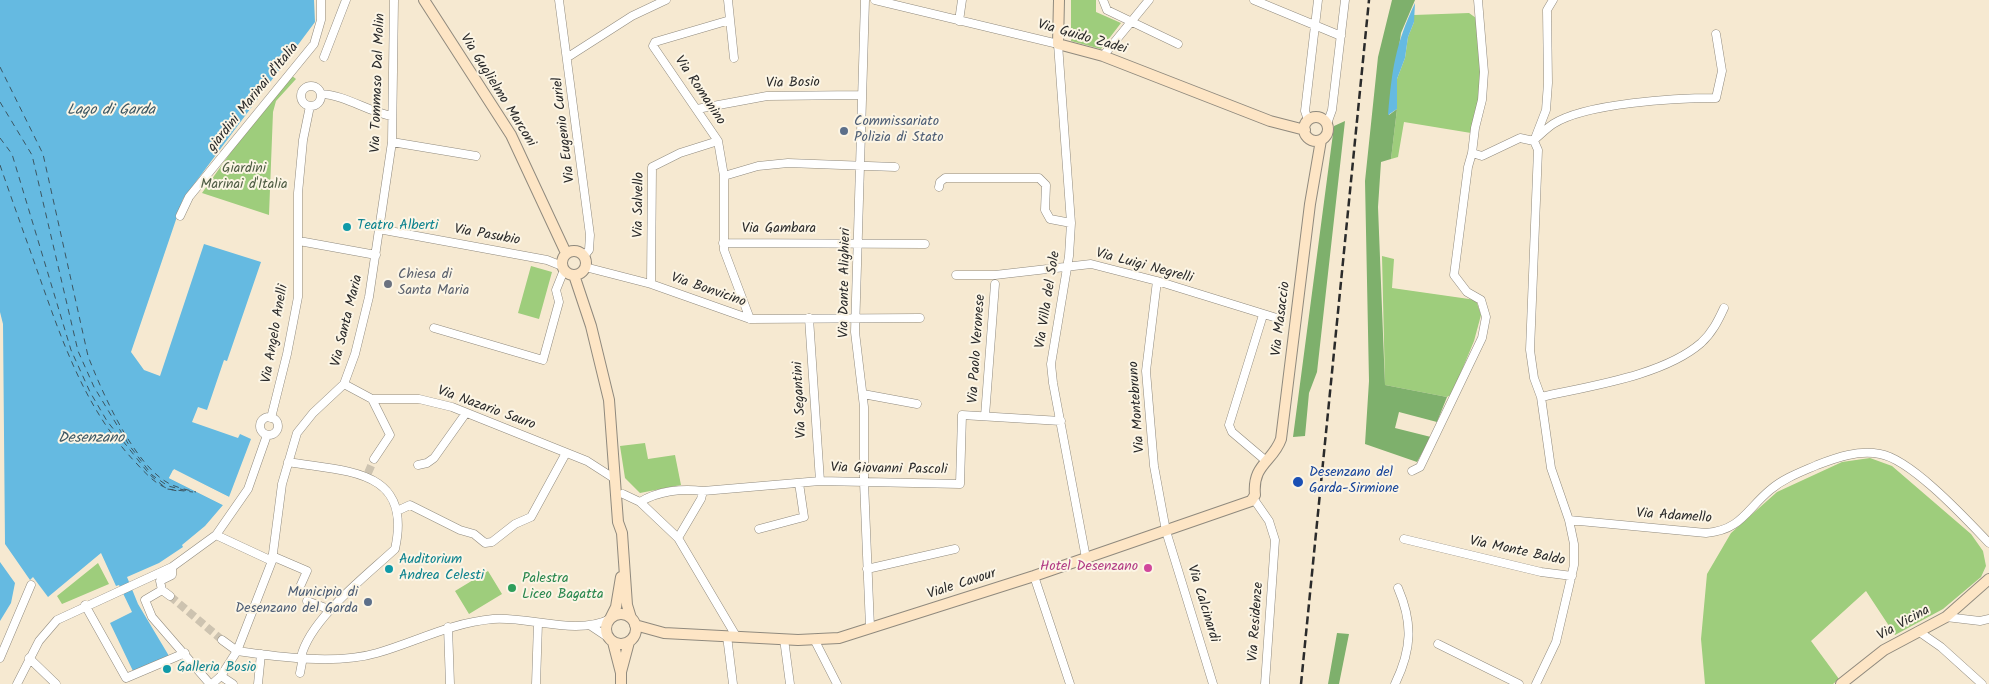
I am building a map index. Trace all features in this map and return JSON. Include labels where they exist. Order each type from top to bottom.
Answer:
[{"type":"street","points":[[321,0],[322,20],[314,44],[326,53],[346,0]]},
{"type":"street","name":"Via Tommaso Dal Molin","points":[[379,226],[392,142],[394,0]]},
{"type":"street","name":"Via Guglielmo Marconi","points":[[424,0],[511,135],[566,253]]},
{"type":"street","name":"Via Eugenio Curiel","points":[[559,0],[590,235],[589,250],[584,256]]},
{"type":"street","points":[[568,57],[632,16],[666,0]]},
{"type":"street","points":[[728,0],[734,58]]},
{"type":"street","name":"Via Dante Alighieri","points":[[865,0],[860,95],[862,167],[855,332],[863,394],[864,482],[870,626]]},
{"type":"street","name":"Via Guido Zadei","points":[[875,0],[1103,56],[1270,121],[1305,130]]},
{"type":"street","points":[[959,21],[962,0]]},
{"type":"street","points":[[1058,44],[1059,0]]},
{"type":"street","points":[[1103,0],[1107,10],[1178,44]]},
{"type":"street","points":[[1103,56],[1149,0]]},
{"type":"street","points":[[1254,0],[1341,36]]},
{"type":"street","points":[[1318,0],[1305,111],[1308,120],[1305,130],[1311,139],[1321,140],[1328,131],[1327,124],[1332,110],[1345,0]]},
{"type":"street","points":[[1412,472],[1420,467],[1482,338],[1486,317],[1481,300],[1467,292],[1454,275],[1468,167],[1482,100],[1484,72],[1478,0]]},
{"type":"street","points":[[1553,0],[1547,10],[1548,83],[1546,110],[1534,140],[1538,150],[1530,350],[1534,378],[1541,397],[1552,468],[1569,520],[1574,544],[1572,576]]},
{"type":"street","name":"Via Romanino","points":[[730,20],[656,42],[653,46],[718,141],[724,176],[724,250],[750,319]]},
{"type":"street","points":[[1472,154],[1482,156],[1520,138],[1534,140],[1553,124],[1600,109],[1675,98],[1716,98],[1722,72],[1716,34]]},
{"type":"street","name":"giardini Marinai d'Italia","points":[[180,216],[189,197],[314,44]]},
{"type":"street","name":"Via Villa del Sole","points":[[1058,44],[1071,223],[1067,267],[1052,364],[1053,383],[1086,558]]},
{"type":"street","points":[[322,94],[318,104],[310,106],[302,100],[303,90],[312,86],[317,88],[322,94],[332,95],[376,113],[392,116]]},
{"type":"street","name":"Via Bosio","points":[[697,110],[767,96],[860,95]]},
{"type":"street","name":"Via Angelo Anelli","points":[[271,418],[298,297],[299,241],[297,213],[302,140],[310,106]]},
{"type":"street","points":[[1308,120],[1319,117],[1327,124]]},
{"type":"street","name":"Via Masaccio","points":[[1254,496],[1254,485],[1265,460],[1278,447],[1283,428],[1310,204],[1321,140]]},
{"type":"street","name":"Via Salvello","points":[[651,284],[652,166],[680,153],[718,141]]},
{"type":"street","points":[[392,142],[476,156]]},
{"type":"street","points":[[724,176],[758,166],[788,163],[895,167]]},
{"type":"street","points":[[939,187],[940,182],[945,178],[1039,178],[1046,185],[1045,210],[1050,219],[1071,223]]},
{"type":"street","name":"Via Santa Maria","points":[[288,462],[297,433],[313,413],[344,384],[355,354],[365,316],[376,256],[379,226]]},
{"type":"street","name":"Via Pasubio","points":[[379,226],[384,230],[548,260],[563,268]]},
{"type":"street","points":[[299,241],[376,256]]},
{"type":"street","name":"Via Gambara","points":[[723,243],[858,242],[925,244]]},
{"type":"street","points":[[434,328],[543,360],[559,302],[556,290],[563,268],[562,259],[566,253],[574,250],[584,256],[585,267],[580,273],[574,275]]},
{"type":"street","name":"Via Luigi Negrelli","points":[[956,275],[995,275],[1091,264],[1157,281],[1280,319]]},
{"type":"street","name":"Via Bonvicino","points":[[585,267],[651,284],[750,319],[920,318]]},
{"type":"street","points":[[563,268],[574,275],[595,342],[609,400],[618,522],[622,533]]},
{"type":"street","name":"Via Montebruno","points":[[1157,281],[1146,371],[1154,466],[1166,531]]},
{"type":"street","name":"Via Paolo Veronese","points":[[985,416],[995,284]]},
{"type":"street","points":[[1541,397],[1651,370],[1701,343],[1716,326],[1724,308]]},
{"type":"street","points":[[1263,315],[1230,425],[1232,432],[1265,460]]},
{"type":"street","name":"Via Segantini","points":[[809,318],[820,481]]},
{"type":"street","name":"Via Nazario Sauro","points":[[344,384],[372,399],[419,399],[466,413],[587,461],[616,479]]},
{"type":"street","points":[[863,394],[917,404]]},
{"type":"street","points":[[372,399],[390,435],[374,457]]},
{"type":"street","points":[[418,466],[434,458],[466,413]]},
{"type":"street","name":"Via Giovanni Pascoli","points":[[640,502],[652,494],[691,489],[703,491],[820,481],[960,484],[962,415],[1061,422]]},
{"type":"street","points":[[271,418],[276,420],[278,428],[273,435],[267,435],[263,432],[261,424],[264,419],[271,418]]},
{"type":"street","points":[[17,684],[29,658],[50,625],[85,605],[172,567],[216,534],[248,489],[267,435]]},
{"type":"street","points":[[613,436],[618,453],[623,494],[623,561],[627,605],[633,622],[631,640],[621,673]]},
{"type":"street","name":"Via Adamello","points":[[1569,520],[1706,533],[1723,532],[1739,521],[1770,490],[1787,478],[1843,456],[1864,452],[1883,454],[1900,462],[1921,478],[1989,543]]},
{"type":"street","points":[[397,511],[410,506],[460,530],[474,534],[485,543],[492,542],[515,524],[531,517],[566,453]]},
{"type":"street","points":[[162,590],[145,600],[152,617],[211,684],[221,676],[237,651],[272,558],[282,484],[288,462],[367,475],[382,486],[396,505],[398,534],[395,549],[331,610],[304,646],[300,673]]},
{"type":"street","points":[[758,528],[804,518],[799,483]]},
{"type":"street","points":[[678,538],[701,500],[703,491]]},
{"type":"street","points":[[623,494],[640,502],[678,538],[732,636],[734,684]]},
{"type":"street","name":"Viale Cavour","points":[[631,640],[664,633],[814,639],[840,638],[870,626],[1034,576],[1248,503],[1254,496]]},
{"type":"street","name":"Via Residenze","points":[[1254,496],[1270,521],[1274,533],[1274,562],[1265,684]]},
{"type":"street","name":"Via Calcinardi","points":[[1166,531],[1213,684]]},
{"type":"street","points":[[216,534],[307,571],[299,589]]},
{"type":"street","name":"Via Monte Baldo","points":[[1404,539],[1541,572],[1572,576],[1556,642],[1536,684]]},
{"type":"street","points":[[867,569],[955,549]]},
{"type":"street","points":[[621,684],[621,673],[606,628],[616,607],[623,561]]},
{"type":"street","points":[[170,596],[162,590],[160,582],[172,575],[172,567]]},
{"type":"street","points":[[1034,576],[1070,684]]},
{"type":"street","points":[[1946,617],[1989,579]]},
{"type":"street","points":[[0,658],[31,585]]},
{"type":"street","points":[[1395,684],[1409,645],[1407,609],[1398,588]]},
{"type":"street","points":[[307,601],[331,610]]},
{"type":"street","points":[[85,605],[128,681],[185,653]]},
{"type":"street","points":[[222,640],[237,651],[302,657],[350,658],[376,654],[448,626],[495,619],[591,626],[620,614],[633,622]]},
{"type":"street","name":"Via Vicina","points":[[1841,684],[1884,650],[1946,617],[1980,621],[1989,619]]},
{"type":"street","name":"Viale Cavour","points":[[633,622],[664,633]]},
{"type":"street","points":[[536,684],[538,623]]},
{"type":"street","points":[[448,626],[450,684]]},
{"type":"street","points":[[591,626],[611,640],[621,644],[631,640]]},
{"type":"street","points":[[1918,631],[1941,647],[1982,684]]},
{"type":"street","points":[[784,638],[790,684]]},
{"type":"street","points":[[814,639],[837,684]]},
{"type":"street","points":[[1438,644],[1518,684]]},
{"type":"street","points":[[258,684],[261,654]]},
{"type":"street","points":[[29,658],[56,684]]},
{"type":"street","points":[[221,676],[233,684]]},
{"type":"street","points":[[49,677],[63,684]]},
{"type":"green space","points":[[1071,0],[1096,0],[1096,12],[1121,23],[1101,49],[1071,41]]},
{"type":"green space","points":[[1392,0],[1415,0],[1401,33],[1389,115],[1397,109],[1391,159],[1381,162],[1378,207],[1385,385],[1447,397],[1437,422],[1399,412],[1395,428],[1431,437],[1417,462],[1365,444],[1369,381],[1365,181],[1378,57]]},
{"type":"green space","points":[[1469,13],[1476,18],[1481,64],[1480,97],[1471,133],[1404,122],[1398,157],[1391,159],[1397,109],[1397,79],[1405,58],[1414,15]]},
{"type":"green space","name":"Giardini Marinai d'Italia","points":[[291,75],[296,79],[276,101],[273,112],[269,215],[202,193],[248,128]]},
{"type":"green space","points":[[1345,121],[1317,372],[1309,393],[1305,436],[1293,437],[1334,126]]},
{"type":"green space","points":[[1382,256],[1394,259],[1392,288],[1476,300],[1481,315],[1474,341],[1452,394],[1447,397],[1385,385]]},
{"type":"green space","points":[[531,266],[552,272],[539,319],[518,313]]},
{"type":"green space","points":[[645,443],[648,459],[675,455],[681,485],[640,493],[625,478],[620,446]]},
{"type":"green space","points":[[1870,458],[1892,466],[1971,534],[1983,551],[1986,566],[1981,577],[1943,609],[1895,635],[1866,591],[1811,641],[1839,679],[1833,684],[1705,684],[1701,639],[1707,574],[1731,533],[1777,492],[1842,462]]},
{"type":"green space","points":[[98,563],[109,584],[62,604],[57,596]]},
{"type":"green space","points":[[488,571],[502,594],[469,614],[455,591]]},
{"type":"green space","points":[[1337,633],[1349,634],[1339,684],[1328,684]]},
{"type":"water","points":[[0,0],[314,0],[315,22],[183,199],[131,352],[144,370],[160,376],[204,244],[261,262],[227,361],[224,360],[207,410],[198,407],[192,422],[238,438],[240,434],[251,439],[229,497],[174,469],[169,478],[223,505],[205,526],[182,545],[183,547],[159,563],[127,577],[138,604],[169,656],[133,671],[110,623],[132,612],[119,585],[116,586],[101,553],[48,597],[33,577],[30,580],[5,544],[3,324],[0,312]]},
{"type":"water","points":[[1415,3],[1414,22],[1408,37],[1405,58],[1397,79],[1397,109],[1388,115],[1391,84],[1399,45]]},
{"type":"water","points":[[0,562],[15,583],[11,603],[0,621]]},
{"type":"pier","points":[[173,470],[229,497],[227,499],[175,472],[172,477],[225,503],[223,505],[169,478]]},
{"type":"ferry route","points":[[0,67],[43,154],[88,356],[102,389],[121,427],[144,461],[157,475],[170,484],[196,492]]},
{"type":"ferry route","points":[[0,102],[32,155],[78,351],[94,387],[129,445],[152,475],[168,486],[188,491]]},
{"type":"ferry route","points":[[0,138],[12,154],[71,350],[90,392],[107,421],[150,475],[167,489],[193,492]]},
{"type":"ferry route","points":[[0,165],[61,335],[92,403],[120,445],[137,464],[161,486],[180,491]]},
{"type":"tunnel","points":[[368,473],[374,459]]},
{"type":"tunnel","points":[[170,596],[222,640]]},
{"type":"railway","points":[[1301,684],[1369,0]]},
{"type":"place","name":"Commissariato Polizia di Stato","points":[[844,131]]},
{"type":"place","name":"Teatro Alberti","points":[[347,227]]},
{"type":"place","name":"Chiesa di Santa Maria","points":[[388,284]]},
{"type":"place","name":"Desenzano del Garda-Sirmione","points":[[1298,482]]},
{"type":"place","name":"Hotel Desenzano","points":[[1148,568]]},
{"type":"place","name":"Auditorium Andrea Celesti","points":[[389,569]]},
{"type":"place","name":"Palestra Liceo Bagatta","points":[[512,588]]},
{"type":"place","name":"Municipio di Desenzano del Garda","points":[[368,602]]},
{"type":"place","name":"Galleria Bosio","points":[[167,669]]},
{"type":"water label","name":"Lago di Garda","points":[[111,111]]},
{"type":"water label","name":"Desenzano","points":[[91,439]]}]
